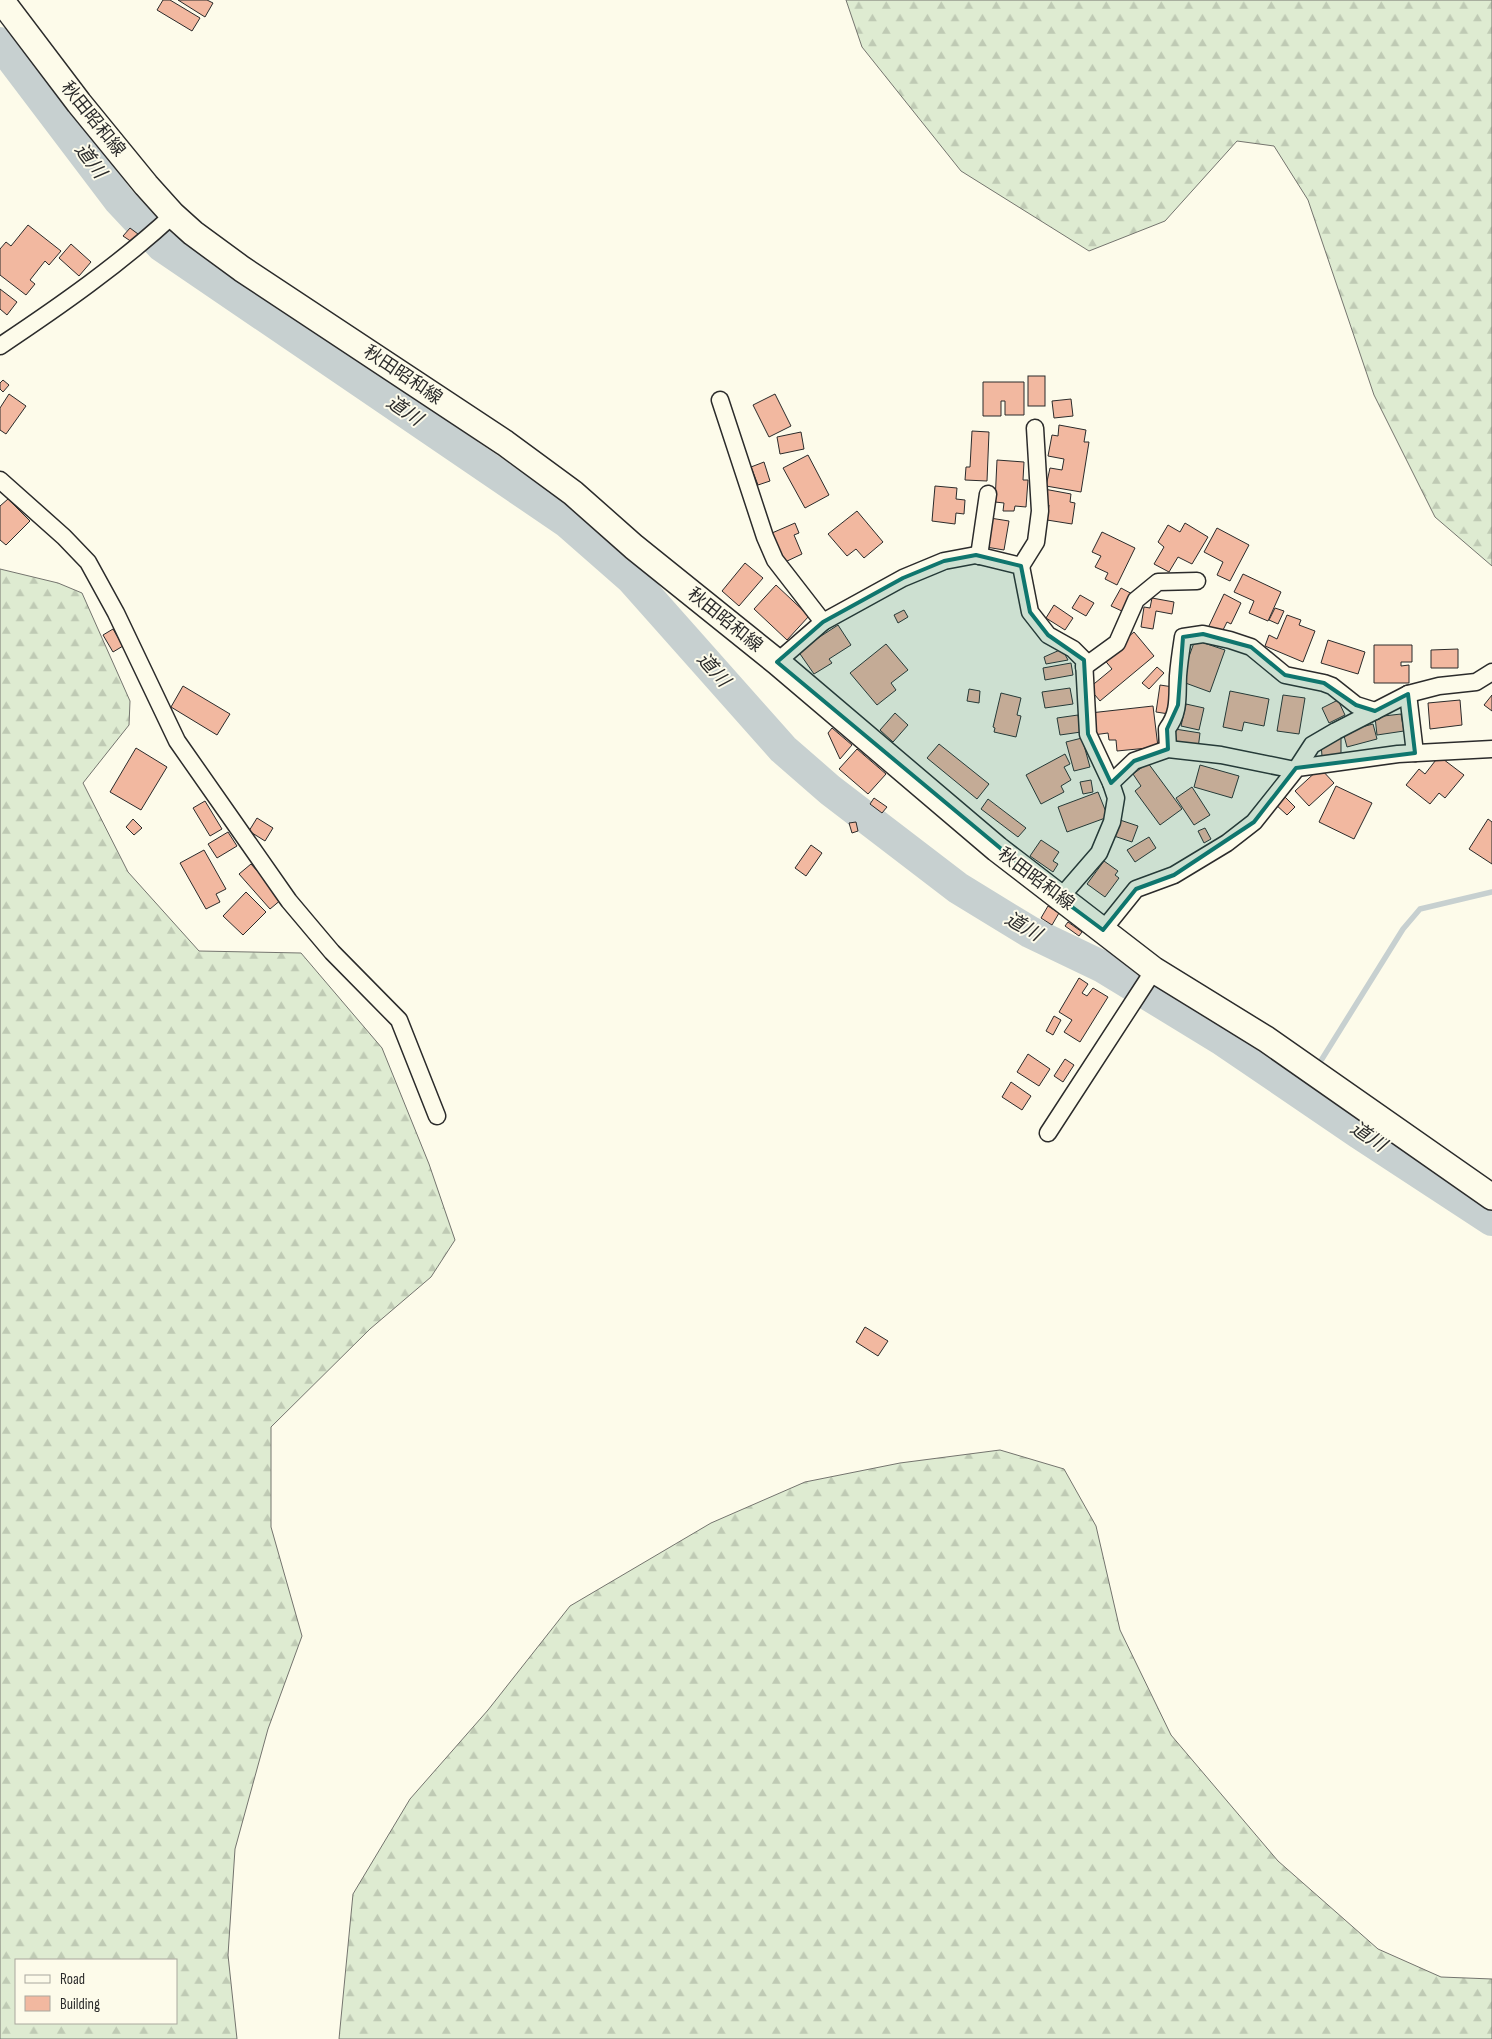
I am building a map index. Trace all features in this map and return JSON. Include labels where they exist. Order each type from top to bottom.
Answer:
[{"type":"main road","name":"秋田昭和線","points":[[1,0],[167,221],[193,233],[242,269],[505,443],[545,472],[573,493],[634,547],[776,662],[997,849],[1154,970],[1266,1039],[1492,1197]]},
{"type":"street","points":[[0,346],[140,245],[167,221]]},
{"type":"street","points":[[720,400],[775,560],[823,622]]},
{"type":"street","points":[[1035,428],[1040,510],[1036,542],[1021,566],[1030,612],[1048,635],[1073,650],[1084,660],[1088,734],[1116,798],[1112,822],[1099,853],[1060,898]]},
{"type":"street","points":[[0,480],[64,537],[88,562],[116,613],[176,741],[289,901],[332,952],[399,1020],[437,1116]]},
{"type":"street","points":[[980,556],[988,494]]},
{"type":"street","points":[[776,662],[823,622],[903,578],[944,561],[980,556],[1021,566]]},
{"type":"street","points":[[1084,666],[1117,644],[1136,600],[1158,582],[1196,581]]},
{"type":"street","points":[[1168,749],[1167,729],[1173,720],[1178,705],[1178,676],[1183,637],[1203,634],[1250,647],[1285,675],[1324,682],[1356,705],[1375,711]]},
{"type":"street","points":[[1103,930],[1136,889],[1174,875],[1227,844],[1254,822],[1312,746],[1408,694],[1439,686],[1476,682],[1492,672]]},
{"type":"street","points":[[1408,694],[1415,753]]},
{"type":"street","points":[[1111,783],[1134,761],[1168,749],[1221,755],[1296,769],[1415,753],[1492,749]]},
{"type":"street","points":[[1048,1133],[1154,970]]},
{"type":"highlighted area","points":[[976,555],[1021,566],[1030,612],[1048,635],[1084,660],[1088,734],[1111,783],[1134,761],[1168,749],[1167,729],[1178,705],[1183,637],[1203,634],[1251,647],[1285,675],[1324,683],[1356,705],[1375,711],[1408,694],[1415,753],[1296,768],[1254,822],[1174,875],[1136,889],[1103,930],[1060,898],[777,662],[823,622],[903,578],[944,561]]},
{"type":"green space","points":[[846,0],[1492,0],[1492,566],[1435,517],[1374,395],[1308,200],[1274,146],[1237,141],[1165,221],[1089,251],[961,171],[862,47]]},
{"type":"green space","points":[[0,569],[58,583],[82,593],[130,701],[129,725],[83,783],[128,872],[199,951],[301,953],[382,1048],[429,1164],[455,1240],[431,1277],[370,1329],[271,1427],[271,1527],[302,1636],[268,1729],[235,1849],[228,1955],[237,2039],[0,2039]]},
{"type":"green space","points":[[1000,1450],[1064,1469],[1096,1526],[1120,1630],[1171,1735],[1278,1861],[1378,1949],[1441,1977],[1492,1979],[1492,2039],[339,2039],[353,1894],[410,1799],[488,1710],[570,1606],[711,1523],[805,1482],[900,1463]]},
{"type":"building","points":[[163,0],[170,0],[200,18],[192,31],[157,10]]},
{"type":"building","points":[[178,0],[207,0],[213,3],[205,17]]},
{"type":"building","points":[[28,225],[61,251],[49,265],[45,261],[30,280],[35,284],[26,295],[0,275],[0,249],[6,242],[11,246]]},
{"type":"building","points":[[130,228],[138,234],[132,242],[123,236]]},
{"type":"building","points":[[71,244],[91,262],[79,276],[59,258]]},
{"type":"building","points":[[0,289],[17,302],[7,315],[0,309]]},
{"type":"building","points":[[1028,376],[1045,376],[1045,406],[1028,406]]},
{"type":"building","points":[[3,380],[9,385],[3,392],[0,389],[0,383]]},
{"type":"building","points":[[983,382],[1024,382],[1024,415],[1005,415],[1005,401],[1001,401],[1001,416],[983,416]]},
{"type":"building","points":[[9,394],[26,406],[6,434],[0,430],[0,408]]},
{"type":"building","points":[[775,394],[791,426],[769,437],[753,405]]},
{"type":"building","points":[[1071,399],[1073,416],[1054,418],[1052,401]]},
{"type":"building","points":[[1059,425],[1086,430],[1084,442],[1089,442],[1081,492],[1046,486],[1050,468],[1062,470],[1064,459],[1048,456],[1052,435],[1058,436]]},
{"type":"building","points":[[972,431],[989,432],[987,481],[965,480],[966,467],[970,467]]},
{"type":"building","points":[[801,432],[804,449],[780,454],[777,437]]},
{"type":"building","points":[[808,455],[829,495],[805,508],[783,468]]},
{"type":"building","points":[[997,460],[1024,462],[1023,480],[1028,480],[1026,507],[1015,506],[1014,511],[1003,511],[1004,503],[995,502]]},
{"type":"building","points":[[764,462],[770,481],[758,485],[751,467]]},
{"type":"building","points":[[935,486],[957,488],[956,499],[965,500],[964,514],[956,513],[955,524],[932,521]]},
{"type":"building","points":[[1044,489],[1071,494],[1070,502],[1075,503],[1072,524],[1047,520],[1049,505],[1041,504]]},
{"type":"building","points":[[8,499],[30,521],[6,545],[0,540],[0,506]]},
{"type":"building","points":[[857,511],[883,542],[864,558],[856,549],[847,556],[828,534]]},
{"type":"building","points":[[990,518],[1009,521],[1004,550],[986,547]]},
{"type":"building","points":[[795,523],[799,533],[794,535],[802,554],[785,562],[772,533]]},
{"type":"building","points":[[1185,523],[1208,537],[1192,564],[1178,557],[1169,572],[1154,564],[1164,547],[1158,542],[1168,525],[1180,532]]},
{"type":"building","points":[[1217,528],[1249,545],[1230,581],[1217,575],[1223,562],[1204,552]]},
{"type":"building","points":[[1102,532],[1135,548],[1117,585],[1105,579],[1108,573],[1095,567],[1101,556],[1092,552]]},
{"type":"building","points":[[745,563],[763,578],[739,606],[722,591]]},
{"type":"building","points":[[1243,574],[1281,592],[1268,621],[1249,613],[1254,601],[1234,592]]},
{"type":"building","points":[[776,585],[809,616],[787,640],[754,609]]},
{"type":"building","points":[[1121,588],[1134,595],[1124,612],[1111,606]]},
{"type":"building","points":[[1224,594],[1241,603],[1231,624],[1227,622],[1221,634],[1208,628]]},
{"type":"building","points":[[1080,595],[1094,603],[1086,616],[1072,608]]},
{"type":"building","points":[[1152,598],[1174,602],[1172,614],[1156,611],[1153,629],[1141,627],[1144,607],[1150,608]]},
{"type":"building","points":[[1054,605],[1073,618],[1065,630],[1046,618]]},
{"type":"building","points":[[1275,608],[1284,611],[1278,624],[1269,620]]},
{"type":"building","points":[[904,610],[908,617],[898,623],[894,615]]},
{"type":"building","points":[[1287,615],[1301,620],[1299,625],[1315,631],[1303,662],[1265,646],[1269,635],[1277,639]]},
{"type":"building","points":[[838,625],[851,645],[829,659],[832,663],[814,674],[798,651]]},
{"type":"building","points":[[113,629],[123,646],[113,652],[103,635]]},
{"type":"building","points":[[1134,632],[1154,656],[1100,701],[1089,688],[1112,669],[1103,658]]},
{"type":"building","points":[[1195,640],[1225,650],[1210,692],[1180,681]]},
{"type":"building","points":[[1328,640],[1365,652],[1358,674],[1321,663]]},
{"type":"building","points":[[886,644],[908,670],[891,683],[896,690],[877,705],[850,673]]},
{"type":"building","points":[[1374,645],[1412,645],[1412,662],[1401,662],[1401,666],[1409,665],[1409,683],[1374,683]]},
{"type":"building","points":[[1062,649],[1068,660],[1046,664],[1044,657]]},
{"type":"building","points":[[1458,649],[1458,668],[1431,668],[1431,650]]},
{"type":"building","points":[[1071,663],[1073,675],[1045,680],[1043,668]]},
{"type":"building","points":[[1157,667],[1164,673],[1149,689],[1142,683]]},
{"type":"building","points":[[1160,685],[1173,687],[1169,714],[1156,712]]},
{"type":"building","points":[[183,686],[230,714],[217,735],[171,707]]},
{"type":"building","points":[[1070,688],[1073,704],[1045,708],[1042,692]]},
{"type":"building","points":[[969,689],[980,691],[979,703],[967,701]]},
{"type":"building","points":[[1230,691],[1269,699],[1264,726],[1244,722],[1242,731],[1223,727]]},
{"type":"building","points":[[1001,693],[1021,698],[1017,715],[1021,716],[1016,737],[994,732],[995,728],[993,727]]},
{"type":"building","points":[[1283,695],[1305,698],[1299,734],[1277,731]]},
{"type":"building","points":[[1492,695],[1492,711],[1484,705]]},
{"type":"building","points":[[1338,700],[1345,715],[1329,723],[1322,708]]},
{"type":"building","points":[[1460,700],[1462,725],[1430,729],[1428,703]]},
{"type":"building","points":[[1186,704],[1204,708],[1199,730],[1181,726]]},
{"type":"building","points":[[1153,706],[1158,747],[1117,751],[1116,740],[1109,740],[1108,733],[1093,735],[1090,713]]},
{"type":"building","points":[[895,713],[908,725],[893,742],[880,730]]},
{"type":"building","points":[[1401,714],[1404,731],[1377,735],[1375,717]]},
{"type":"building","points":[[1078,715],[1081,732],[1060,735],[1057,718]]},
{"type":"building","points":[[1373,724],[1377,739],[1347,747],[1343,732]]},
{"type":"building","points":[[832,728],[852,745],[840,759],[828,733]]},
{"type":"building","points":[[1175,729],[1200,733],[1198,749],[1173,745]]},
{"type":"building","points":[[1082,738],[1090,767],[1074,771],[1066,742]]},
{"type":"building","points":[[1330,738],[1341,738],[1341,756],[1322,756],[1321,744]]},
{"type":"building","points":[[939,744],[989,784],[977,799],[927,758]]},
{"type":"building","points":[[136,748],[167,767],[141,810],[110,792]]},
{"type":"building","points":[[857,749],[886,774],[868,794],[839,769]]},
{"type":"building","points":[[1065,754],[1070,764],[1064,767],[1071,780],[1061,786],[1064,792],[1041,804],[1026,775]]},
{"type":"building","points":[[1439,756],[1464,775],[1445,798],[1439,793],[1430,804],[1406,785],[1419,769],[1425,774]]},
{"type":"building","points":[[1148,763],[1182,809],[1160,825],[1135,791],[1141,786],[1133,774]]},
{"type":"building","points":[[1200,765],[1239,776],[1232,798],[1194,787]]},
{"type":"building","points":[[1320,768],[1334,783],[1309,806],[1295,791]]},
{"type":"building","points":[[1091,780],[1093,792],[1083,794],[1080,782]]},
{"type":"building","points":[[1336,786],[1372,803],[1354,839],[1319,822]]},
{"type":"building","points":[[1192,787],[1210,815],[1194,825],[1176,798]]},
{"type":"building","points":[[1098,792],[1108,817],[1067,832],[1058,807]]},
{"type":"building","points":[[1282,794],[1295,807],[1287,815],[1274,803]]},
{"type":"building","points":[[874,798],[887,807],[882,813],[870,804]]},
{"type":"building","points":[[988,799],[1026,828],[1018,837],[981,809]]},
{"type":"building","points":[[205,801],[222,829],[210,836],[193,808]]},
{"type":"building","points":[[257,818],[273,828],[265,841],[249,831]]},
{"type":"building","points":[[133,819],[142,828],[134,835],[126,827]]},
{"type":"building","points":[[1488,819],[1492,822],[1492,864],[1469,849]]},
{"type":"building","points":[[1120,820],[1138,826],[1132,842],[1114,836]]},
{"type":"building","points":[[856,822],[858,831],[852,833],[849,823]]},
{"type":"building","points":[[1205,828],[1211,839],[1204,843],[1198,831]]},
{"type":"building","points":[[228,832],[237,846],[217,858],[208,844]]},
{"type":"building","points":[[1149,837],[1156,848],[1135,862],[1127,850]]},
{"type":"building","points":[[1041,840],[1059,852],[1053,861],[1058,864],[1053,872],[1030,856]]},
{"type":"building","points":[[811,845],[822,853],[806,876],[795,868]]},
{"type":"building","points":[[204,850],[226,889],[216,894],[220,902],[206,909],[180,863]]},
{"type":"building","points":[[1104,861],[1118,871],[1115,875],[1119,878],[1105,897],[1087,884]]},
{"type":"building","points":[[251,864],[282,899],[270,909],[239,874]]},
{"type":"building","points":[[246,892],[266,912],[243,935],[223,916]]},
{"type":"building","points":[[1048,906],[1059,913],[1052,925],[1041,918]]},
{"type":"building","points":[[1068,922],[1082,932],[1079,936],[1065,926]]},
{"type":"building","points":[[1079,978],[1088,984],[1082,993],[1087,996],[1093,988],[1108,997],[1080,1042],[1064,1032],[1072,1020],[1059,1012]]},
{"type":"building","points":[[1054,1016],[1061,1020],[1053,1035],[1046,1031]]},
{"type":"building","points":[[1028,1054],[1050,1069],[1039,1086],[1017,1072]]},
{"type":"building","points":[[1065,1059],[1074,1065],[1063,1082],[1054,1076]]},
{"type":"building","points":[[1011,1082],[1031,1096],[1022,1110],[1002,1097]]},
{"type":"building","points":[[865,1327],[888,1341],[878,1356],[856,1342]]},
{"type":"waterway","name":"道川","points":[[0,43],[119,200],[162,246],[567,522],[632,579],[783,749],[830,790],[958,888],[1030,932],[1103,967],[1221,1039],[1359,1133],[1492,1220]]},
{"type":"waterway","points":[[1322,1059],[1403,929],[1420,909],[1492,892]]},
{"type":"waterway","points":[[1297,1092],[1303,1085]]}]
